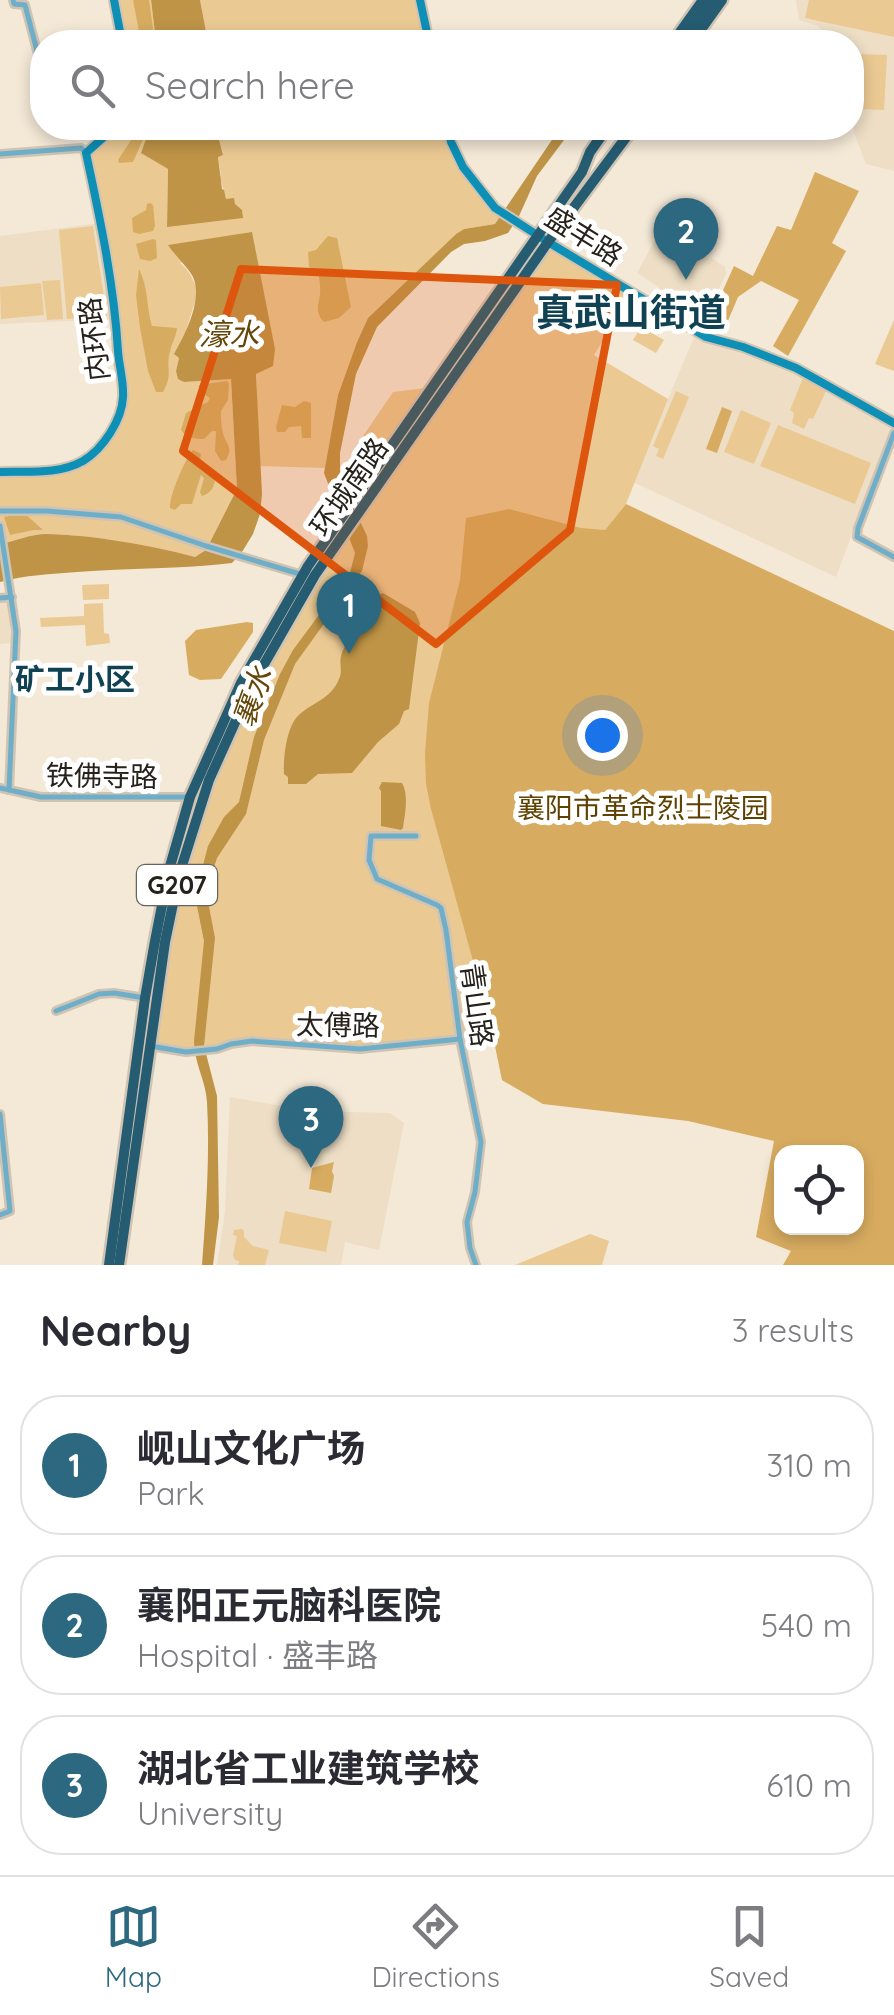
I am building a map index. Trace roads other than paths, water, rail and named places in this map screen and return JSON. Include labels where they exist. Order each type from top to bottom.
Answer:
[{"type":"highway","points":[[678,30],[699,0]]},
{"type":"highway","points":[[691,30],[712,0]]},
{"type":"highway","points":[[701,30],[722,0]]},
{"type":"highway","name":"环城南路","points":[[119,1265],[166,942],[179,875],[204,795],[251,687],[316,575],[366,493],[543,239],[600,140]]},
{"type":"highway","points":[[593,180],[618,140]]},
{"type":"highway","name":"环城南路","points":[[543,239],[623,140]]},
{"type":"highway","name":"环城南路","points":[[109,1265],[145,998],[169,870],[190,797],[241,683],[303,575],[336,524],[366,493]]},
{"type":"street","points":[[14,0],[14,4],[24,5],[31,30]]},
{"type":"street","points":[[114,0],[120,30]]},
{"type":"street","points":[[420,0],[426,30]]},
{"type":"street","points":[[0,154],[81,148],[86,153],[101,140]]},
{"type":"street","name":"盛丰路","points":[[451,140],[463,166],[496,208],[543,239],[706,337],[796,368],[894,423]]},
{"type":"street","name":"内环路","points":[[0,472],[63,470],[87,459],[117,419],[123,398],[102,232],[86,153]]},
{"type":"street","points":[[894,433],[857,538],[894,558]]},
{"type":"street","points":[[0,511],[47,510],[121,517],[303,575]]},
{"type":"street","points":[[0,526],[16,630],[10,790]]},
{"type":"street","points":[[0,598],[12,597]]},
{"type":"street","name":"铁佛寺路","points":[[0,788],[41,797],[204,795]]},
{"type":"street","name":"青山路","points":[[416,836],[371,836],[370,867],[377,879],[441,908],[460,1039],[481,1142],[467,1222],[476,1265]]},
{"type":"street","points":[[56,1011],[99,994],[145,998]]},
{"type":"street","name":"太傅路","points":[[150,1046],[186,1052],[252,1042],[360,1049],[460,1039]]},
{"type":"street","points":[[0,1114],[10,1212],[0,1215]]},
{"type":"water","points":[[151,0],[200,0],[206,30],[155,30]]},
{"type":"water","points":[[146,140],[219,140],[222,189],[226,199],[234,198],[243,218],[167,227],[168,169],[141,153]]},
{"type":"water","name":"襄水","points":[[552,140],[564,140],[537,176],[508,233],[464,244],[451,252],[377,327],[356,374],[340,453],[340,479],[367,536],[362,571],[295,664],[264,740],[246,814],[217,858],[206,891],[215,938],[204,1046],[217,1096],[219,1217],[213,1265],[202,1265],[208,1122],[194,1041],[204,941],[195,896],[208,846],[224,817],[239,802],[254,737],[280,674],[350,573],[355,553],[324,473],[338,395],[368,318],[456,234],[495,224]]},
{"type":"water","name":"濠水","points":[[252,232],[275,349],[273,366],[256,374],[262,494],[260,514],[242,552],[232,563],[48,574],[0,582],[0,544],[34,535],[102,539],[195,557],[206,550],[237,489],[231,379],[178,379],[179,358],[174,354],[192,316],[196,286],[168,245]]},
{"type":"water","points":[[383,593],[415,612],[420,623],[409,709],[352,773],[318,774],[306,784],[288,784],[284,761],[291,726],[335,687],[343,651],[360,627],[370,601]]},
{"type":"water","points":[[382,782],[402,783],[404,788],[406,805],[401,830],[381,826]]},
{"type":"place","name":"襄阳正元脑科医院","points":[[686,280]]},
{"type":"place","name":"岘山文化广场","points":[[349,654]]},
{"type":"place","name":"湖北省工业建筑学校","points":[[311,1168]]},
{"type":"district","name":"真武山街道","points":[[631,313]]},
{"type":"district","name":"矿工小区","points":[[75,680]]},
{"type":"park label","name":"襄阳市革命烈士陵园","points":[[643,808]]}]
